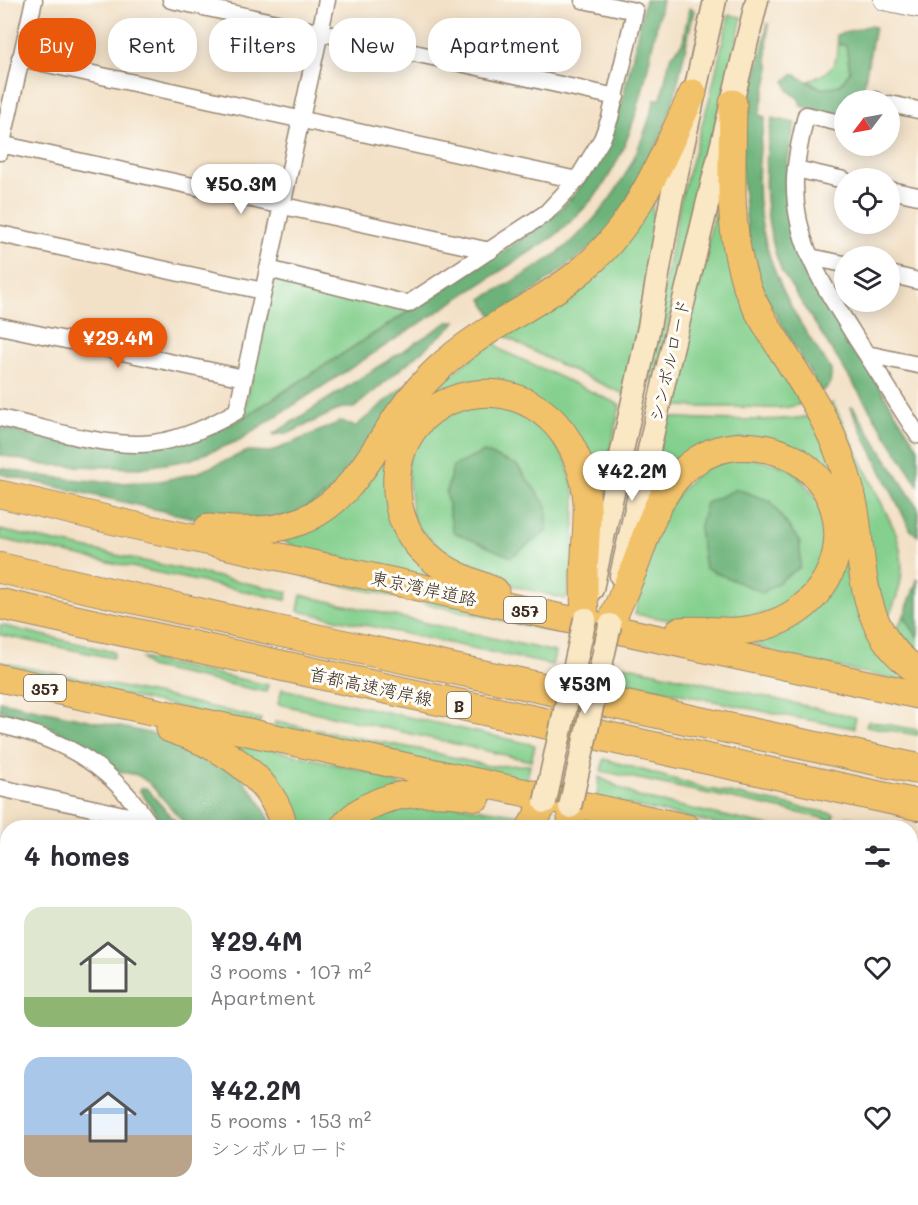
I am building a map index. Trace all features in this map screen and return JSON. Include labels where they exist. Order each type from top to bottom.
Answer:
[{"type":"highway","points":[[132,525],[177,524],[230,530],[262,529],[299,522],[331,504],[356,477],[407,404],[438,369],[467,346],[572,278],[606,248],[621,231],[647,190],[693,93]]},
{"type":"highway","points":[[733,103],[733,222],[742,273],[752,299],[818,409],[843,465],[856,515],[864,584],[876,624],[896,653],[918,671]]},
{"type":"highway","points":[[548,615],[449,571],[417,545],[408,531],[398,504],[397,475],[407,442],[423,419],[447,402],[477,393],[507,395],[535,406],[564,434],[574,452],[586,488],[588,523],[583,588],[597,622]]},
{"type":"highway","points":[[597,622],[634,568],[654,513],[667,490],[697,460],[721,449],[735,446],[764,448],[786,455],[807,468],[824,486],[834,507],[838,536],[836,554],[826,580],[818,593],[805,605],[795,613],[767,626],[748,630],[729,632],[687,630],[639,635]]},
{"type":"highway","name":"東京湾岸道路","points":[[0,494],[132,525],[918,695]]},
{"type":"highway","name":"首都高速湾岸線","points":[[0,568],[278,631],[918,769]]},
{"type":"highway","name":"首都高速湾岸線","points":[[0,604],[918,805]]},
{"type":"highway","name":"357","points":[[0,678],[651,820]]},
{"type":"highway","points":[[91,698],[144,721],[191,735],[232,757],[264,788],[276,805],[282,820]]},
{"type":"highway","points":[[746,731],[843,741],[918,752]]},
{"type":"highway","points":[[714,761],[899,820]]},
{"type":"highway","points":[[351,820],[358,813],[390,798],[425,793],[484,798],[516,790]]},
{"type":"highway","points":[[597,808],[619,820]]},
{"type":"main road","name":"シンボルロード","points":[[558,819],[597,622],[671,200],[715,0]]},
{"type":"main road","name":"シンボルロード","points":[[597,622],[664,382],[757,0]]},
{"type":"street","points":[[30,18],[34,0]]},
{"type":"street","points":[[171,0],[616,98]]},
{"type":"street","points":[[0,418],[114,442],[142,444],[171,440],[216,423],[237,411],[327,0]]},
{"type":"street","points":[[268,269],[408,303],[546,213],[577,180],[602,139],[616,98],[634,11],[583,0]]},
{"type":"street","points":[[884,0],[918,7]]},
{"type":"street","points":[[18,67],[1,147],[490,251]]},
{"type":"street","points":[[83,72],[577,180]]},
{"type":"street","points":[[900,106],[918,110]]},
{"type":"street","points":[[834,122],[806,116],[796,169],[799,220],[818,277],[918,435]]},
{"type":"street","points":[[796,169],[834,178]]},
{"type":"street","points":[[900,192],[918,196]]},
{"type":"street","points":[[0,234],[263,291]]},
{"type":"street","points":[[810,257],[834,262]]},
{"type":"street","points":[[900,276],[918,280]]},
{"type":"street","points":[[0,326],[244,378]]},
{"type":"street","points":[[867,354],[918,365]]},
{"type":"street","points":[[0,725],[45,737],[99,766],[123,789],[147,820]]},
{"type":"street","points":[[0,788],[133,820]]},
{"type":"green space","points":[[645,0],[662,0],[641,95],[626,141],[599,191],[553,237],[238,441],[189,460],[139,468],[45,465],[0,455],[0,428],[79,445],[198,439],[243,418],[539,228],[566,204],[586,179],[602,153],[623,96]]},
{"type":"green space","points":[[689,8],[694,10],[675,95],[662,134],[612,232],[495,320],[482,299],[534,269],[564,248],[597,216],[622,181],[641,142],[655,99],[661,99],[670,58],[683,42]]},
{"type":"green space","points":[[729,15],[742,17],[655,380],[647,378],[680,202],[710,97]]},
{"type":"green space","points":[[768,23],[767,59],[770,68],[759,115],[765,117],[758,168],[760,215],[764,238],[780,284],[798,320],[830,369],[830,385],[821,392],[751,272],[741,163],[747,115]]},
{"type":"green space","points":[[868,26],[875,27],[863,90],[834,90],[834,114],[801,106],[799,99],[789,91],[785,81],[793,74],[822,89],[840,85],[850,71],[846,45],[838,44],[836,35]]},
{"type":"green space","points":[[838,44],[846,45],[850,71],[840,85],[822,89],[809,81],[831,68],[836,59]]},
{"type":"green space","points":[[772,118],[795,123],[788,161],[788,188],[794,228],[806,267],[811,279],[918,448],[918,485],[782,272],[775,253],[767,215],[765,177]]},
{"type":"green space","points":[[651,197],[655,231],[641,316],[624,394],[508,338],[504,332]]},
{"type":"green space","points":[[721,197],[804,402],[797,405],[772,408],[669,405],[712,224]]},
{"type":"green space","points":[[279,280],[412,309],[243,418],[271,285]]},
{"type":"green space","points":[[456,321],[354,408],[342,408],[289,433],[272,435],[448,322]]},
{"type":"green space","points":[[476,326],[338,487],[294,516],[227,522],[194,518],[0,474],[0,468],[41,476],[91,481],[121,483],[160,481],[197,473],[248,451],[271,452],[342,421],[355,427]]},
{"type":"green space","points":[[493,340],[501,350],[620,405],[609,457],[597,493],[571,431],[470,385],[387,477],[454,584],[301,549],[274,537],[421,400]]},
{"type":"green space","points":[[833,403],[896,533],[899,546],[902,569],[899,591],[884,624],[830,404]]},
{"type":"green space","points":[[500,404],[544,426],[566,460],[575,493],[574,561],[566,599],[482,578],[457,566],[413,522],[407,464],[412,450],[445,412]]},
{"type":"green space","points":[[850,407],[853,407],[918,508],[918,536],[910,529]]},
{"type":"green space","points":[[812,415],[828,448],[853,549],[918,684],[779,655],[752,643],[803,620],[840,503],[740,438],[647,504],[666,417],[765,420]]},
{"type":"green space","points":[[484,452],[517,465],[547,506],[547,531],[511,557],[453,532],[446,493],[453,466]]},
{"type":"green space","points":[[743,456],[790,468],[820,501],[828,551],[792,608],[704,626],[635,614],[655,535],[674,499],[687,483],[703,470]]},
{"type":"green space","points":[[737,489],[770,501],[800,542],[800,567],[763,593],[705,568],[699,529],[706,503]]},
{"type":"green space","points":[[0,530],[288,592],[286,600],[0,539]]},
{"type":"green space","points":[[306,570],[562,627],[560,633],[305,577]]},
{"type":"green space","points":[[918,578],[918,638],[904,616]]},
{"type":"green space","points":[[301,595],[555,652],[552,665],[298,611]]},
{"type":"green space","points":[[904,616],[918,638],[918,663],[891,637]]},
{"type":"green space","points":[[0,625],[114,652],[113,658],[0,635]]},
{"type":"green space","points":[[141,658],[268,685],[266,692],[149,667]]},
{"type":"green space","points":[[0,662],[174,698],[261,719],[259,725],[0,668]]},
{"type":"green space","points":[[624,665],[855,717],[854,728],[622,682]]},
{"type":"green space","points":[[282,689],[535,745],[531,761],[278,704]]},
{"type":"green space","points":[[0,701],[158,735],[207,753],[239,774],[258,799],[270,820],[182,820],[149,783],[137,775],[118,771],[95,753],[50,727],[0,711]]},
{"type":"green space","points":[[868,721],[918,730],[918,735],[866,726]]},
{"type":"green space","points":[[275,722],[423,750],[488,766],[530,765],[526,783],[274,728]]},
{"type":"green space","points":[[221,738],[366,771],[408,788],[346,820],[284,820]]},
{"type":"green space","points":[[604,759],[704,788],[834,814],[833,820],[601,771]]},
{"type":"green space","points":[[599,777],[638,797],[742,820],[699,820],[597,798]]},
{"type":"green space","points":[[141,788],[146,788],[174,820],[160,820],[140,791]]},
{"type":"green space","points":[[448,804],[520,815],[518,820],[370,820],[396,807]]}]
